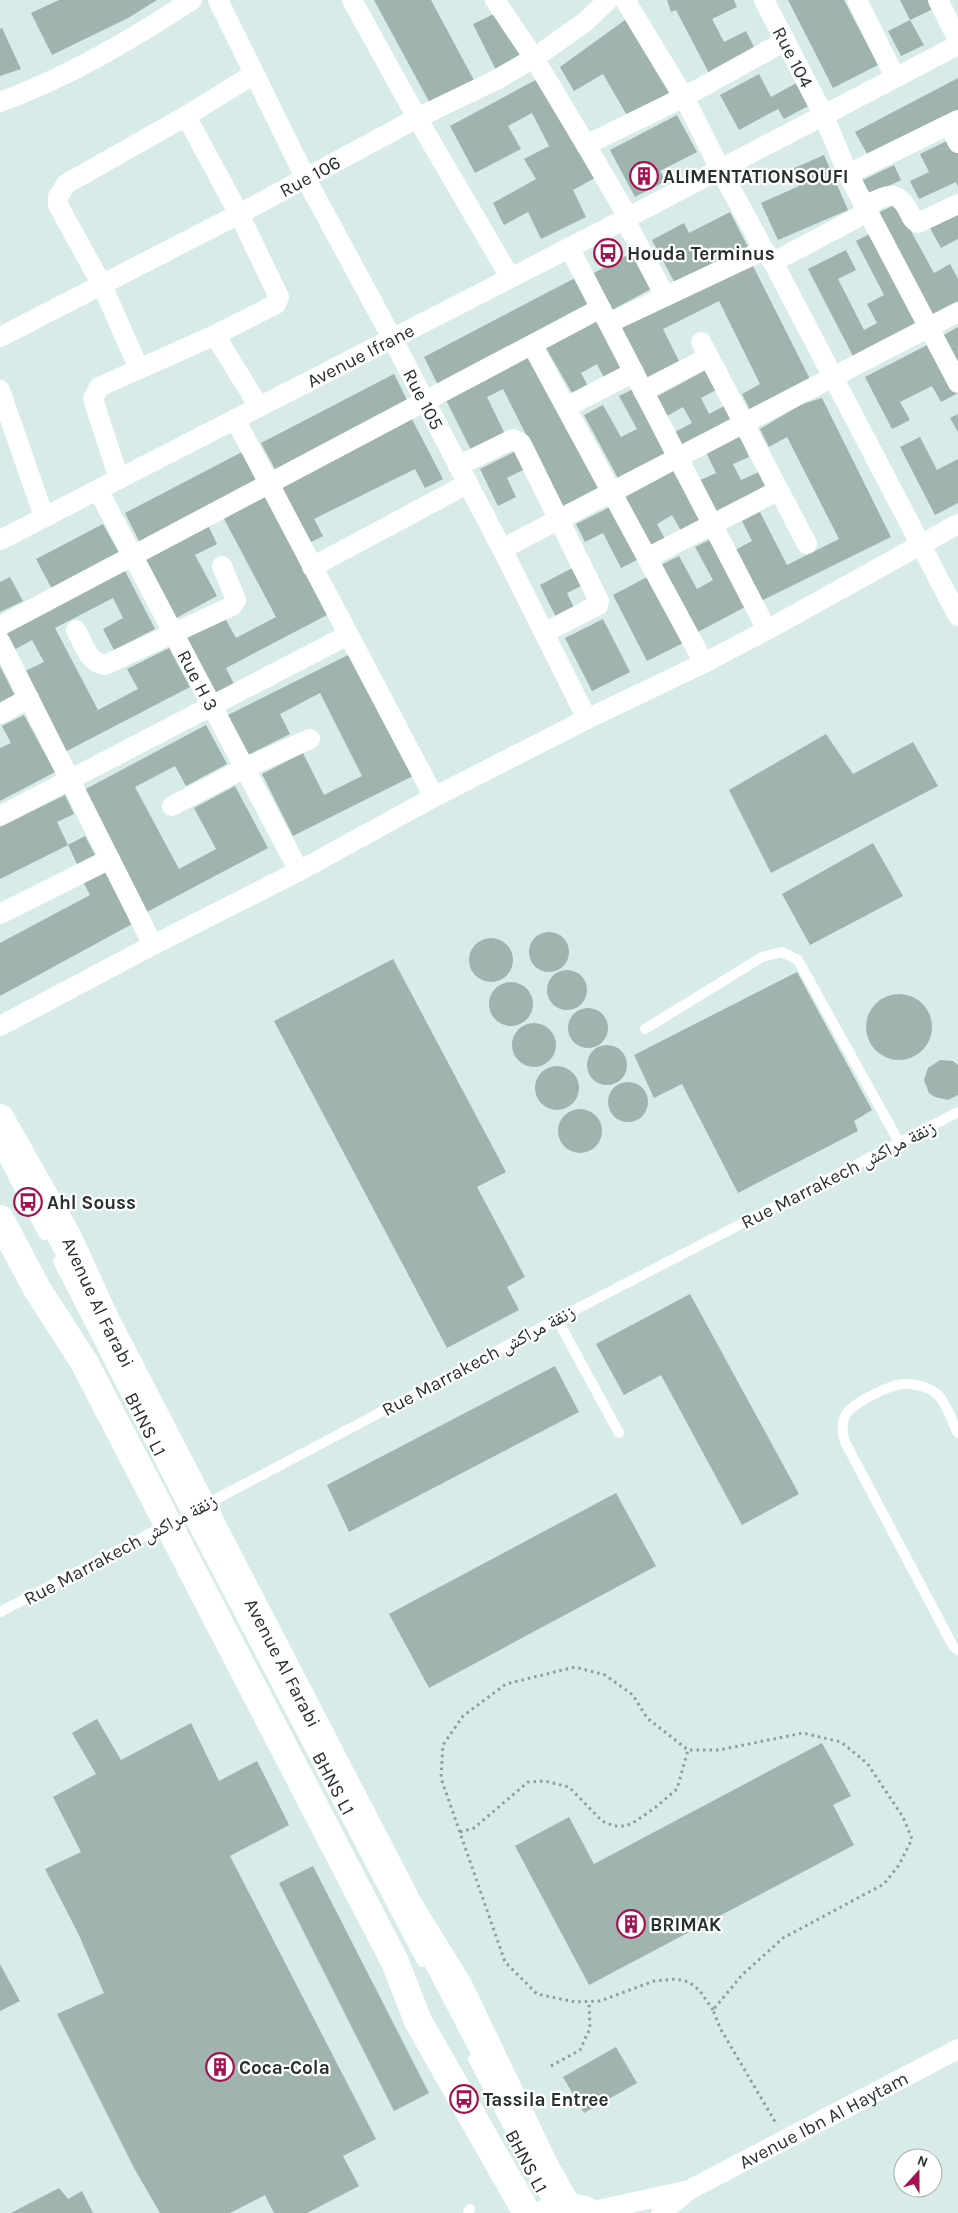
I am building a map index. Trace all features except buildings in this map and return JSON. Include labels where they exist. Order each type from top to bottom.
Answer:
[{"type":"street","points":[[0,102],[80,67],[134,37],[192,0]]},
{"type":"street","name":"Rue 105","points":[[218,0],[305,177],[392,338],[502,549],[586,719]]},
{"type":"street","points":[[352,0],[417,118],[510,277]]},
{"type":"street","points":[[495,0],[534,58],[586,145],[626,218],[665,296]]},
{"type":"street","name":"Rue 106","points":[[0,337],[239,214],[417,118],[496,80],[534,58],[585,22],[608,0]]},
{"type":"street","points":[[625,0],[684,97],[720,169],[922,545],[958,616]]},
{"type":"street","name":"Rue 104","points":[[764,0],[823,114],[848,174],[958,383]]},
{"type":"street","points":[[857,0],[894,77]]},
{"type":"street","points":[[938,0],[958,40]]},
{"type":"street","points":[[586,145],[684,97],[785,41]]},
{"type":"street","name":"Avenue Ifrane","points":[[0,540],[626,218],[958,44]]},
{"type":"street","points":[[139,369],[102,285],[58,205],[61,190],[66,184],[186,116],[254,74]]},
{"type":"street","points":[[119,479],[93,398],[99,387],[214,335],[279,301],[279,294],[239,214],[186,116]]},
{"type":"street","points":[[848,174],[953,123],[958,143]]},
{"type":"street","points":[[0,626],[532,345],[768,256],[890,196],[898,197],[902,200],[913,220],[918,222],[958,204]]},
{"type":"street","points":[[569,247],[767,630]]},
{"type":"street","points":[[502,549],[958,312]]},
{"type":"street","points":[[214,335],[259,407]]},
{"type":"street","points":[[532,345],[704,663]]},
{"type":"street","points":[[643,391],[705,349],[807,544]]},
{"type":"street","points":[[566,406],[634,372]]},
{"type":"street","points":[[0,390],[44,517]]},
{"type":"street","points":[[235,419],[434,797]]},
{"type":"street","points":[[312,567],[463,475],[513,440],[519,440],[600,602],[544,633]]},
{"type":"street","name":"Rue H 3","points":[[98,490],[299,871]]},
{"type":"street","points":[[647,558],[779,490]]},
{"type":"street","points":[[0,1026],[299,871],[434,797],[586,719],[704,663],[767,630],[958,524]]},
{"type":"street","points":[[76,630],[93,661],[106,665],[234,603],[236,600],[222,566]]},
{"type":"street","points":[[0,816],[348,635]]},
{"type":"street","points":[[0,641],[153,945]]},
{"type":"street","points":[[0,714],[29,698]]},
{"type":"street","points":[[172,806],[245,768],[310,739]]},
{"type":"street","points":[[0,914],[110,859]]},
{"type":"street","name":"Avenue Al Farabi","points":[[0,1118],[68,1238],[106,1321],[187,1514],[395,1962],[418,2021],[560,2211]]},
{"type":"street","name":"Avenue Al Farabi","points":[[0,1220],[37,1288],[84,1362],[187,1514],[408,1904],[459,1986],[544,2165],[560,2211]]},
{"type":"street","name":"Avenue Ibn Al Haytam","points":[[661,2213],[689,2190],[958,2049]]},
{"type":"street","name":"Avenue Ibn Al Haytam","points":[[560,2211],[689,2190]]},
{"type":"lane","points":[[645,1029],[762,957],[782,952],[798,960],[899,1142]]},
{"type":"lane","name":"Rue Marrakech زنقة مراكش","points":[[0,1612],[557,1319],[958,1112]]},
{"type":"lane","name":"BHNS L1","points":[[0,1138],[187,1514]]},
{"type":"lane","name":"BHNS L1","points":[[0,1152],[28,1202],[187,1514]]},
{"type":"lane","points":[[557,1319],[619,1432]]},
{"type":"lane","points":[[958,1433],[939,1395],[923,1387],[908,1384],[897,1385],[852,1406],[845,1416],[842,1430],[845,1442],[953,1646],[958,1650]]},
{"type":"path","points":[[713,2010],[742,1975],[783,1938],[884,1884],[899,1865],[912,1839],[903,1817],[867,1763],[841,1742],[804,1733],[719,1750],[688,1750],[647,1718],[633,1695],[605,1675],[575,1667],[506,1684],[463,1716],[443,1745],[441,1778],[505,1962],[537,1994],[575,2002],[600,2001],[654,1981],[676,1979],[689,1982],[700,1991],[713,2010],[720,2028],[786,2140]]},
{"type":"path","points":[[460,1832],[474,1828],[528,1782],[545,1781],[569,1787],[602,1821],[614,1826],[626,1826],[656,1807],[677,1789],[688,1750]]},
{"type":"path","points":[[551,2066],[580,2050],[590,2028],[589,2002]]},
{"type":"place","name":"ALIMENTATIONSOUFI","points":[[644,176]]},
{"type":"place","name":"Houda Terminus","points":[[608,253]]},
{"type":"place","name":"Ahl Souss","points":[[28,1202]]},
{"type":"place","name":"BRIMAK","points":[[631,1924]]},
{"type":"place","name":"Coca-Cola","points":[[220,2067]]},
{"type":"place","name":"Tassila Entree","points":[[464,2099]]}]
